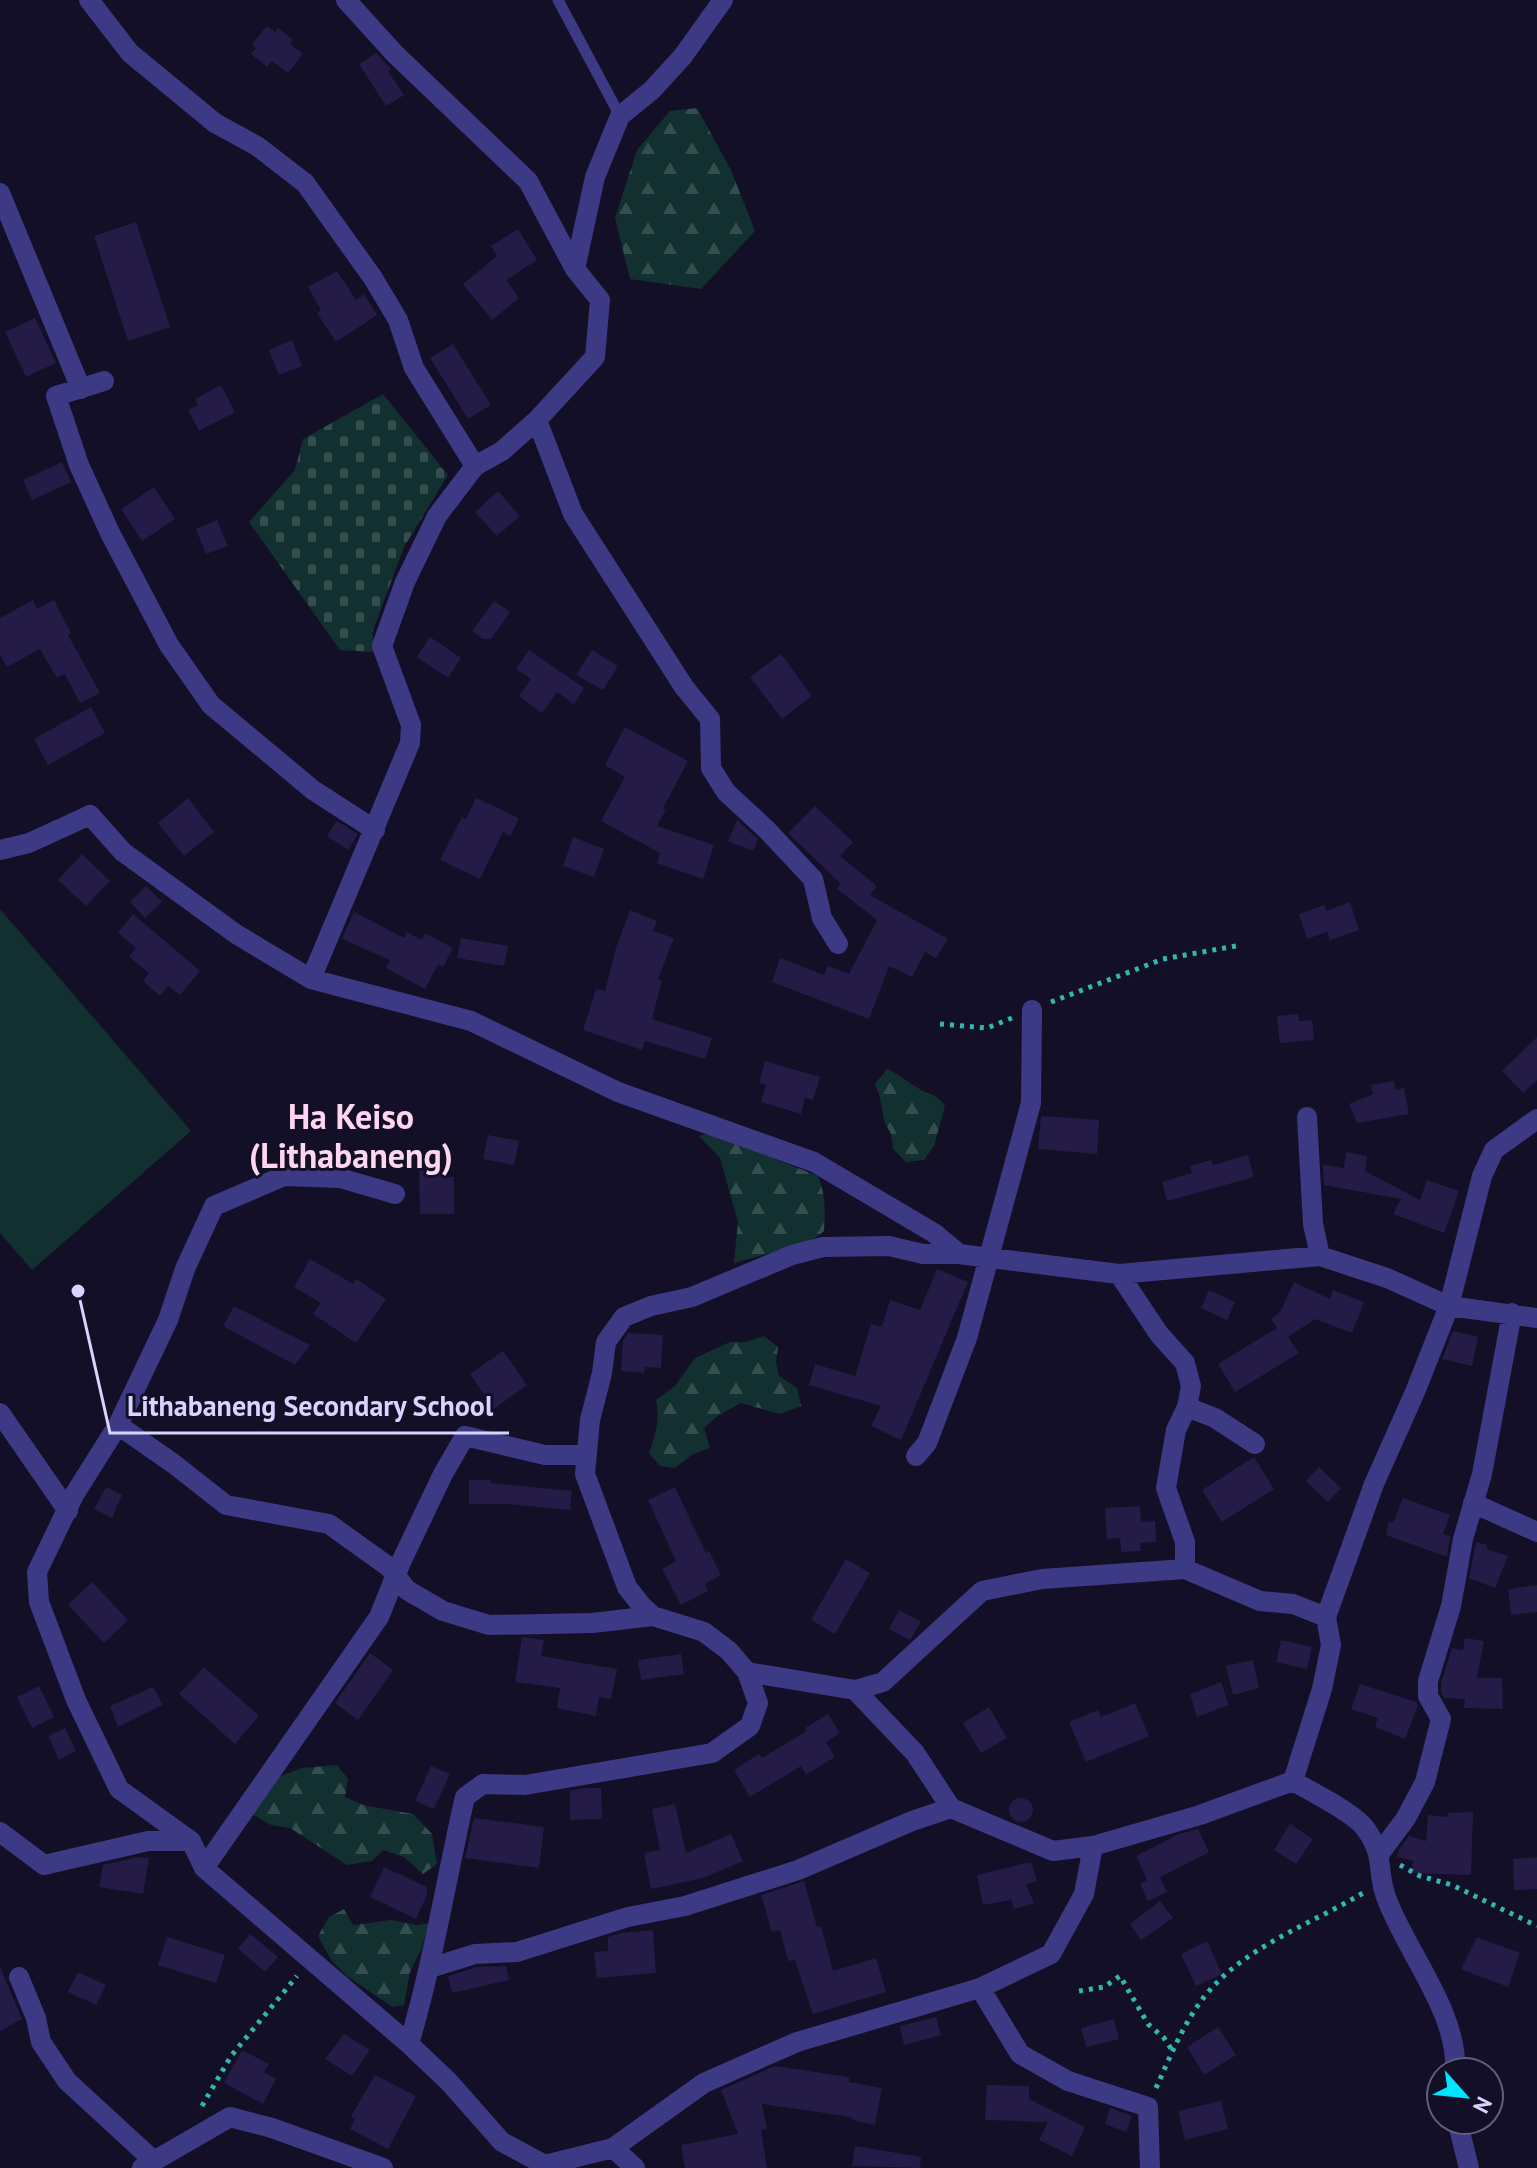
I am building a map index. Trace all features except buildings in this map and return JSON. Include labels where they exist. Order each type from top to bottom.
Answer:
[{"type":"street","points":[[89,0],[130,53],[215,123],[257,146],[305,183],[373,278],[398,320],[414,368],[475,466]]},
{"type":"street","points":[[311,979],[410,743],[411,725],[382,646],[421,546],[437,516],[475,466],[502,451],[537,420],[595,357],[600,300],[575,269],[528,181],[404,62],[346,0]]},
{"type":"street","points":[[575,269],[595,177],[620,116],[652,90],[683,56],[723,0]]},
{"type":"street","points":[[0,193],[81,389]]},
{"type":"street","points":[[104,381],[56,396],[79,465],[110,533],[169,645],[211,705],[313,790],[375,830]]},
{"type":"street","points":[[537,420],[573,514],[684,687],[710,719],[711,768],[726,792],[813,879],[822,918],[838,944]]},
{"type":"street","points":[[0,850],[29,843],[90,815],[123,852],[236,934],[311,979],[471,1021],[618,1092],[729,1129],[814,1162],[934,1233],[959,1254]]},
{"type":"street","points":[[916,1456],[927,1443],[967,1338],[1031,1103],[1032,1010]]},
{"type":"street","points":[[1307,1117],[1313,1224],[1320,1256]]},
{"type":"street","points":[[1293,1781],[1322,1689],[1331,1645],[1326,1617],[1369,1497],[1449,1306],[1482,1176],[1494,1150],[1537,1119]]},
{"type":"street","points":[[395,1194],[340,1178],[284,1176],[214,1206],[185,1269],[168,1320],[118,1425],[74,1495],[37,1572],[39,1602],[76,1700],[119,1789],[191,1841],[204,1868],[409,2044],[449,2082],[502,2142],[542,2167],[613,2148],[704,2083],[797,2042],[980,1988],[1051,1954],[1084,1894],[1093,1846]]},
{"type":"street","points":[[653,1616],[627,1587],[585,1474],[590,1420],[606,1342],[624,1317],[651,1306],[692,1297],[792,1255],[823,1247],[889,1246],[923,1254],[959,1254],[1119,1274],[1320,1256],[1387,1278],[1449,1306],[1537,1318]]},
{"type":"street","points":[[1119,1274],[1159,1334],[1185,1363],[1191,1386],[1187,1407],[1176,1430],[1166,1488],[1185,1542],[1185,1569]]},
{"type":"street","points":[[1380,1853],[1406,1818],[1425,1782],[1441,1719],[1428,1696],[1428,1681],[1451,1606],[1463,1539],[1482,1474],[1512,1313]]},
{"type":"street","points":[[1187,1407],[1215,1418],[1255,1444]]},
{"type":"street","points":[[0,1413],[68,1511]]},
{"type":"street","points":[[118,1425],[226,1505],[329,1524],[389,1567],[407,1590],[443,1611],[489,1625],[592,1623],[653,1616],[704,1632],[729,1651],[747,1672],[758,1703],[750,1726],[712,1753],[525,1785],[483,1784],[465,1797],[445,1881],[430,1968],[409,2044]]},
{"type":"street","points":[[204,1868],[379,1617],[443,1474],[465,1436],[545,1455],[587,1455]]},
{"type":"street","points":[[1473,1503],[1537,1532]]},
{"type":"street","points":[[747,1672],[855,1690],[883,1682],[982,1591],[1042,1579],[1185,1569],[1260,1601],[1293,1604],[1326,1617]]},
{"type":"street","points":[[855,1690],[915,1753],[951,1808],[1053,1851],[1093,1846],[1200,1815],[1293,1781]]},
{"type":"street","points":[[1293,1781],[1363,1825],[1380,1853],[1385,1895],[1440,2006],[1456,2056]]},
{"type":"street","points":[[430,1968],[475,1954],[517,1952],[628,1917],[685,1906],[798,1870],[912,1821],[951,1808]]},
{"type":"street","points":[[0,1832],[44,1865],[148,1841],[191,1841]]},
{"type":"street","points":[[19,1977],[36,2018],[41,2042],[67,2081],[148,2164],[230,2117],[272,2128],[383,2168]]},
{"type":"street","points":[[980,1988],[1020,2054],[1068,2081],[1148,2107],[1150,2168]]},
{"type":"street","points":[[1461,2136],[1469,2168]]},
{"type":"street","points":[[613,2148],[635,2168]]},
{"type":"lane","points":[[558,0],[620,116]]},
{"type":"path","points":[[940,1024],[987,1028],[1163,959],[1241,945]]},
{"type":"path","points":[[1380,1853],[1420,1876],[1452,1885],[1537,1926]]},
{"type":"path","points":[[1148,2107],[1172,2050],[1209,1991],[1249,1956],[1370,1889],[1385,1895]]},
{"type":"path","points":[[193,2138],[192,2126],[231,2056],[310,1959]]},
{"type":"path","points":[[1079,1991],[1104,1987],[1120,1976],[1148,2024],[1172,2050]]},
{"type":"green space","points":[[697,108],[731,170],[755,231],[701,289],[630,279],[615,218],[637,150],[670,111]]},
{"type":"green space","points":[[383,394],[448,475],[404,547],[372,633],[374,652],[340,650],[249,522],[295,470],[303,439]]},
{"type":"green space","points":[[0,909],[191,1131],[32,1270],[0,1233]]},
{"type":"green space","points":[[887,1069],[938,1098],[945,1106],[934,1146],[924,1160],[906,1162],[893,1149],[875,1084]]},
{"type":"green space","points":[[710,1133],[818,1176],[824,1196],[824,1231],[810,1242],[734,1263],[738,1222],[720,1158],[699,1136]]},
{"type":"green space","points":[[764,1336],[778,1347],[776,1362],[779,1376],[797,1388],[801,1406],[780,1414],[741,1403],[704,1428],[710,1448],[693,1454],[675,1468],[660,1466],[649,1453],[657,1427],[656,1400],[675,1386],[695,1358],[730,1342],[746,1342]]},
{"type":"green space","points":[[337,1765],[348,1779],[345,1797],[363,1805],[413,1814],[432,1834],[437,1864],[423,1874],[404,1857],[383,1850],[372,1861],[347,1865],[290,1828],[271,1825],[252,1814],[275,1778],[302,1768]]},
{"type":"green space","points":[[344,1909],[353,1925],[391,1920],[417,1925],[429,1923],[410,1972],[404,2005],[393,2007],[348,1977],[331,1960],[318,1936],[329,1917]]},
{"type":"place","name":"Lithabaneng Secondary School","points":[[78,1291]]},
{"type":"district","name":"Ha Keiso (Lithabaneng)","points":[[351,1136]]}]
